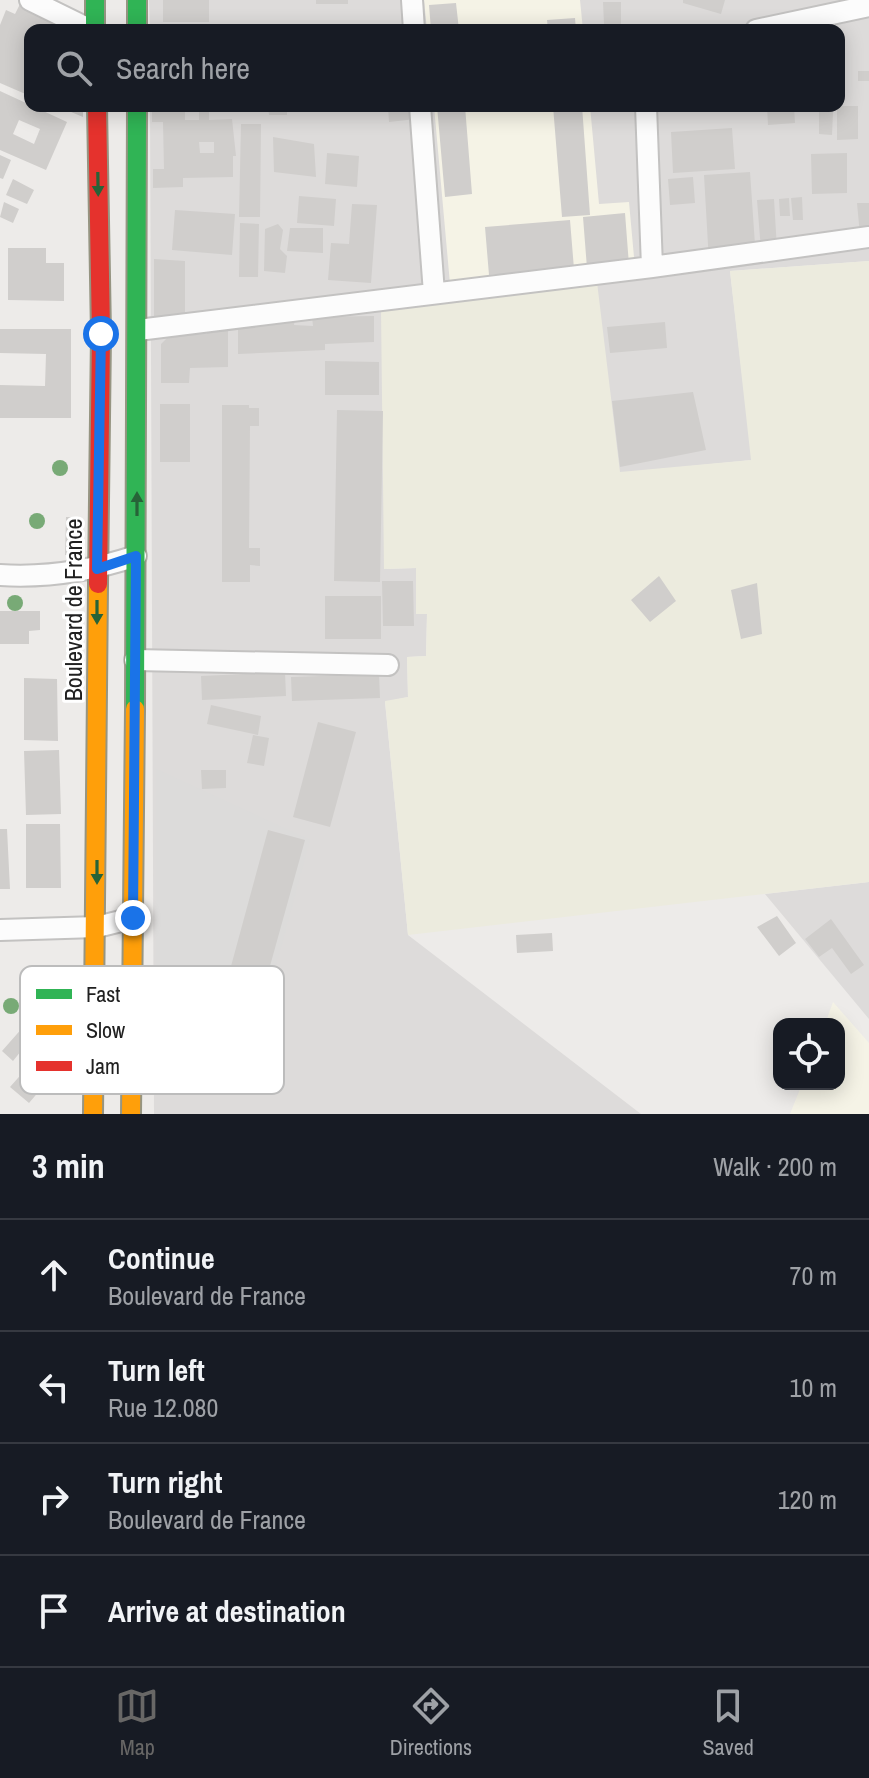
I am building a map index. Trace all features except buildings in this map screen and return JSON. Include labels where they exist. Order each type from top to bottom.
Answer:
[{"type":"street","points":[[30,0],[80,24]]},
{"type":"street","points":[[93,24],[95,0]]},
{"type":"street","points":[[137,0],[137,24]]},
{"type":"street","points":[[412,0],[414,24]]},
{"type":"street","points":[[784,24],[869,6]]},
{"type":"street","name":"Boulevard de France","points":[[96,966],[101,334],[97,112]]},
{"type":"street","points":[[133,966],[137,112]]},
{"type":"street","points":[[420,112],[434,293]]},
{"type":"street","points":[[646,112],[652,267]]},
{"type":"street","points":[[138,330],[869,237]]},
{"type":"street","points":[[0,575],[36,577],[97,569],[136,556]]},
{"type":"street","points":[[135,660],[388,665]]},
{"type":"street","points":[[0,930],[97,927],[133,918]]},
{"type":"street","name":"Boulevard de France","points":[[93,1094],[93,1114]]},
{"type":"street","points":[[131,1094],[131,1114]]},
{"type":"shaded area","points":[[149,0],[869,0],[869,261],[730,271],[752,460],[620,473],[385,569],[416,568],[416,614],[427,614],[426,656],[407,657],[408,697],[385,702],[408,935],[641,1114],[154,1114],[154,1094],[284,1094],[284,966],[153,966],[150,112],[845,112],[845,24],[150,24]]},
{"type":"shaded area","points":[[424,0],[580,0],[582,24],[426,24]]},
{"type":"shaded area","points":[[435,112],[591,112],[599,204],[629,202],[635,268],[450,284]]},
{"type":"shaded area","points":[[869,261],[869,882],[408,935],[385,701],[408,697],[407,657],[426,656],[427,614],[416,614],[416,568],[384,569],[381,310],[597,282],[620,472],[751,460],[730,271]]},
{"type":"shaded area","points":[[156,769],[310,840],[276,966],[156,966]]},
{"type":"shaded area","points":[[869,882],[869,1019],[765,894]]},
{"type":"shaded area","points":[[833,1002],[869,1043],[869,1114],[790,1114],[800,1090],[845,1090],[845,1018],[827,1018]]},
{"type":"traffic: fast","points":[[95,0],[95,24]]},
{"type":"traffic: fast","points":[[137,0],[137,24]]},
{"type":"traffic: fast","points":[[135,709],[137,112]]},
{"type":"traffic: slow","points":[[94,966],[98,584]]},
{"type":"traffic: slow","points":[[132,966],[135,709]]},
{"type":"traffic: slow","points":[[93,1094],[93,1114]]},
{"type":"traffic: slow","points":[[131,1094],[131,1114]]},
{"type":"traffic: jam","points":[[97,112],[101,334],[98,584]]},
{"type":"route","points":[[101,334],[97,569],[136,556],[133,918]]}]
